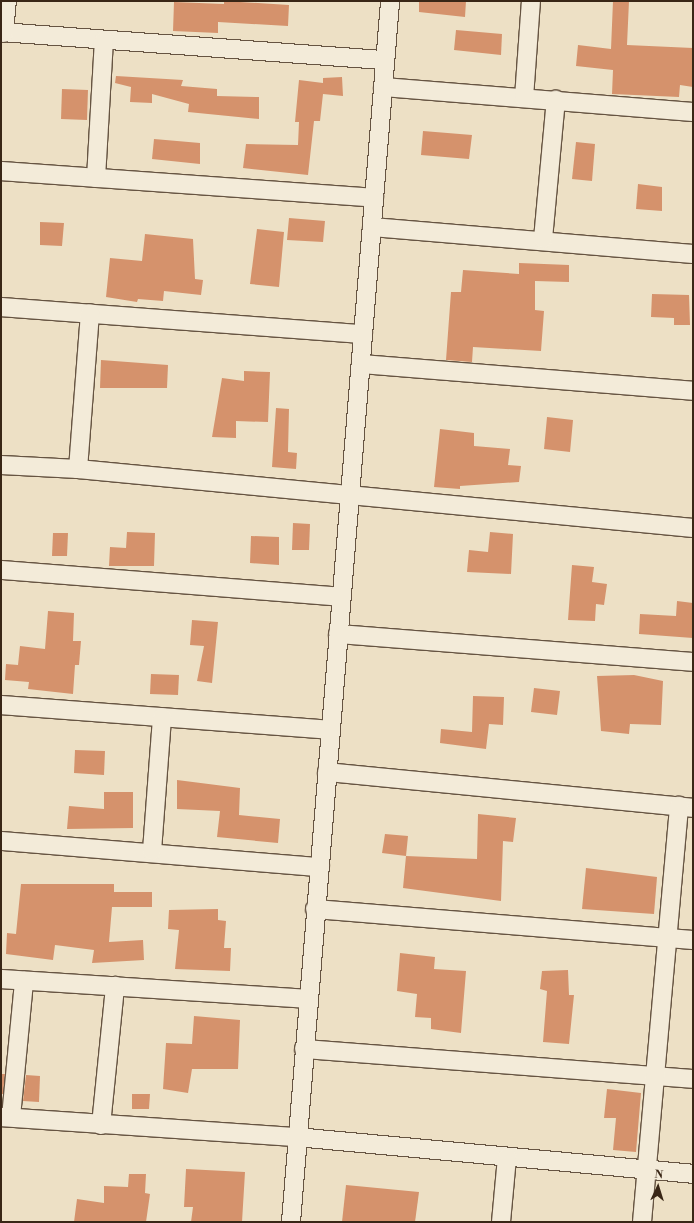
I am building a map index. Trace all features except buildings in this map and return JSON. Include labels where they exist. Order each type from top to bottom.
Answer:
[{"type":"street","points":[[7,1],[2,32],[385,60]]},
{"type":"street","points":[[291,1222],[296,1138],[315,909],[320,867],[326,772],[390,1]]},
{"type":"street","points":[[524,98],[531,1]]},
{"type":"street","points":[[96,178],[104,40]]},
{"type":"street","points":[[383,86],[693,112]]},
{"type":"street","points":[[543,239],[556,100]]},
{"type":"street","points":[[1,171],[374,198]]},
{"type":"street","points":[[372,227],[543,239],[693,254]]},
{"type":"street","points":[[1,307],[363,334]]},
{"type":"street","points":[[78,469],[90,313]]},
{"type":"street","points":[[360,364],[693,391]]},
{"type":"street","points":[[1,470],[1,465],[78,469],[693,528]]},
{"type":"street","points":[[1,570],[341,597]]},
{"type":"street","points":[[338,634],[693,662]]},
{"type":"street","points":[[1,705],[330,730]]},
{"type":"street","points":[[152,851],[162,717]]},
{"type":"street","points":[[326,772],[686,807],[666,939],[642,1222]]},
{"type":"street","points":[[1,841],[152,851],[320,867]]},
{"type":"street","points":[[315,909],[666,939],[693,940]]},
{"type":"street","points":[[1,979],[308,999]]},
{"type":"street","points":[[24,981],[6,1117],[296,1138],[693,1174]]},
{"type":"street","points":[[101,1125],[115,986]]},
{"type":"street","points":[[304,1049],[693,1079]]},
{"type":"street","points":[[501,1222],[507,1157]]}]
